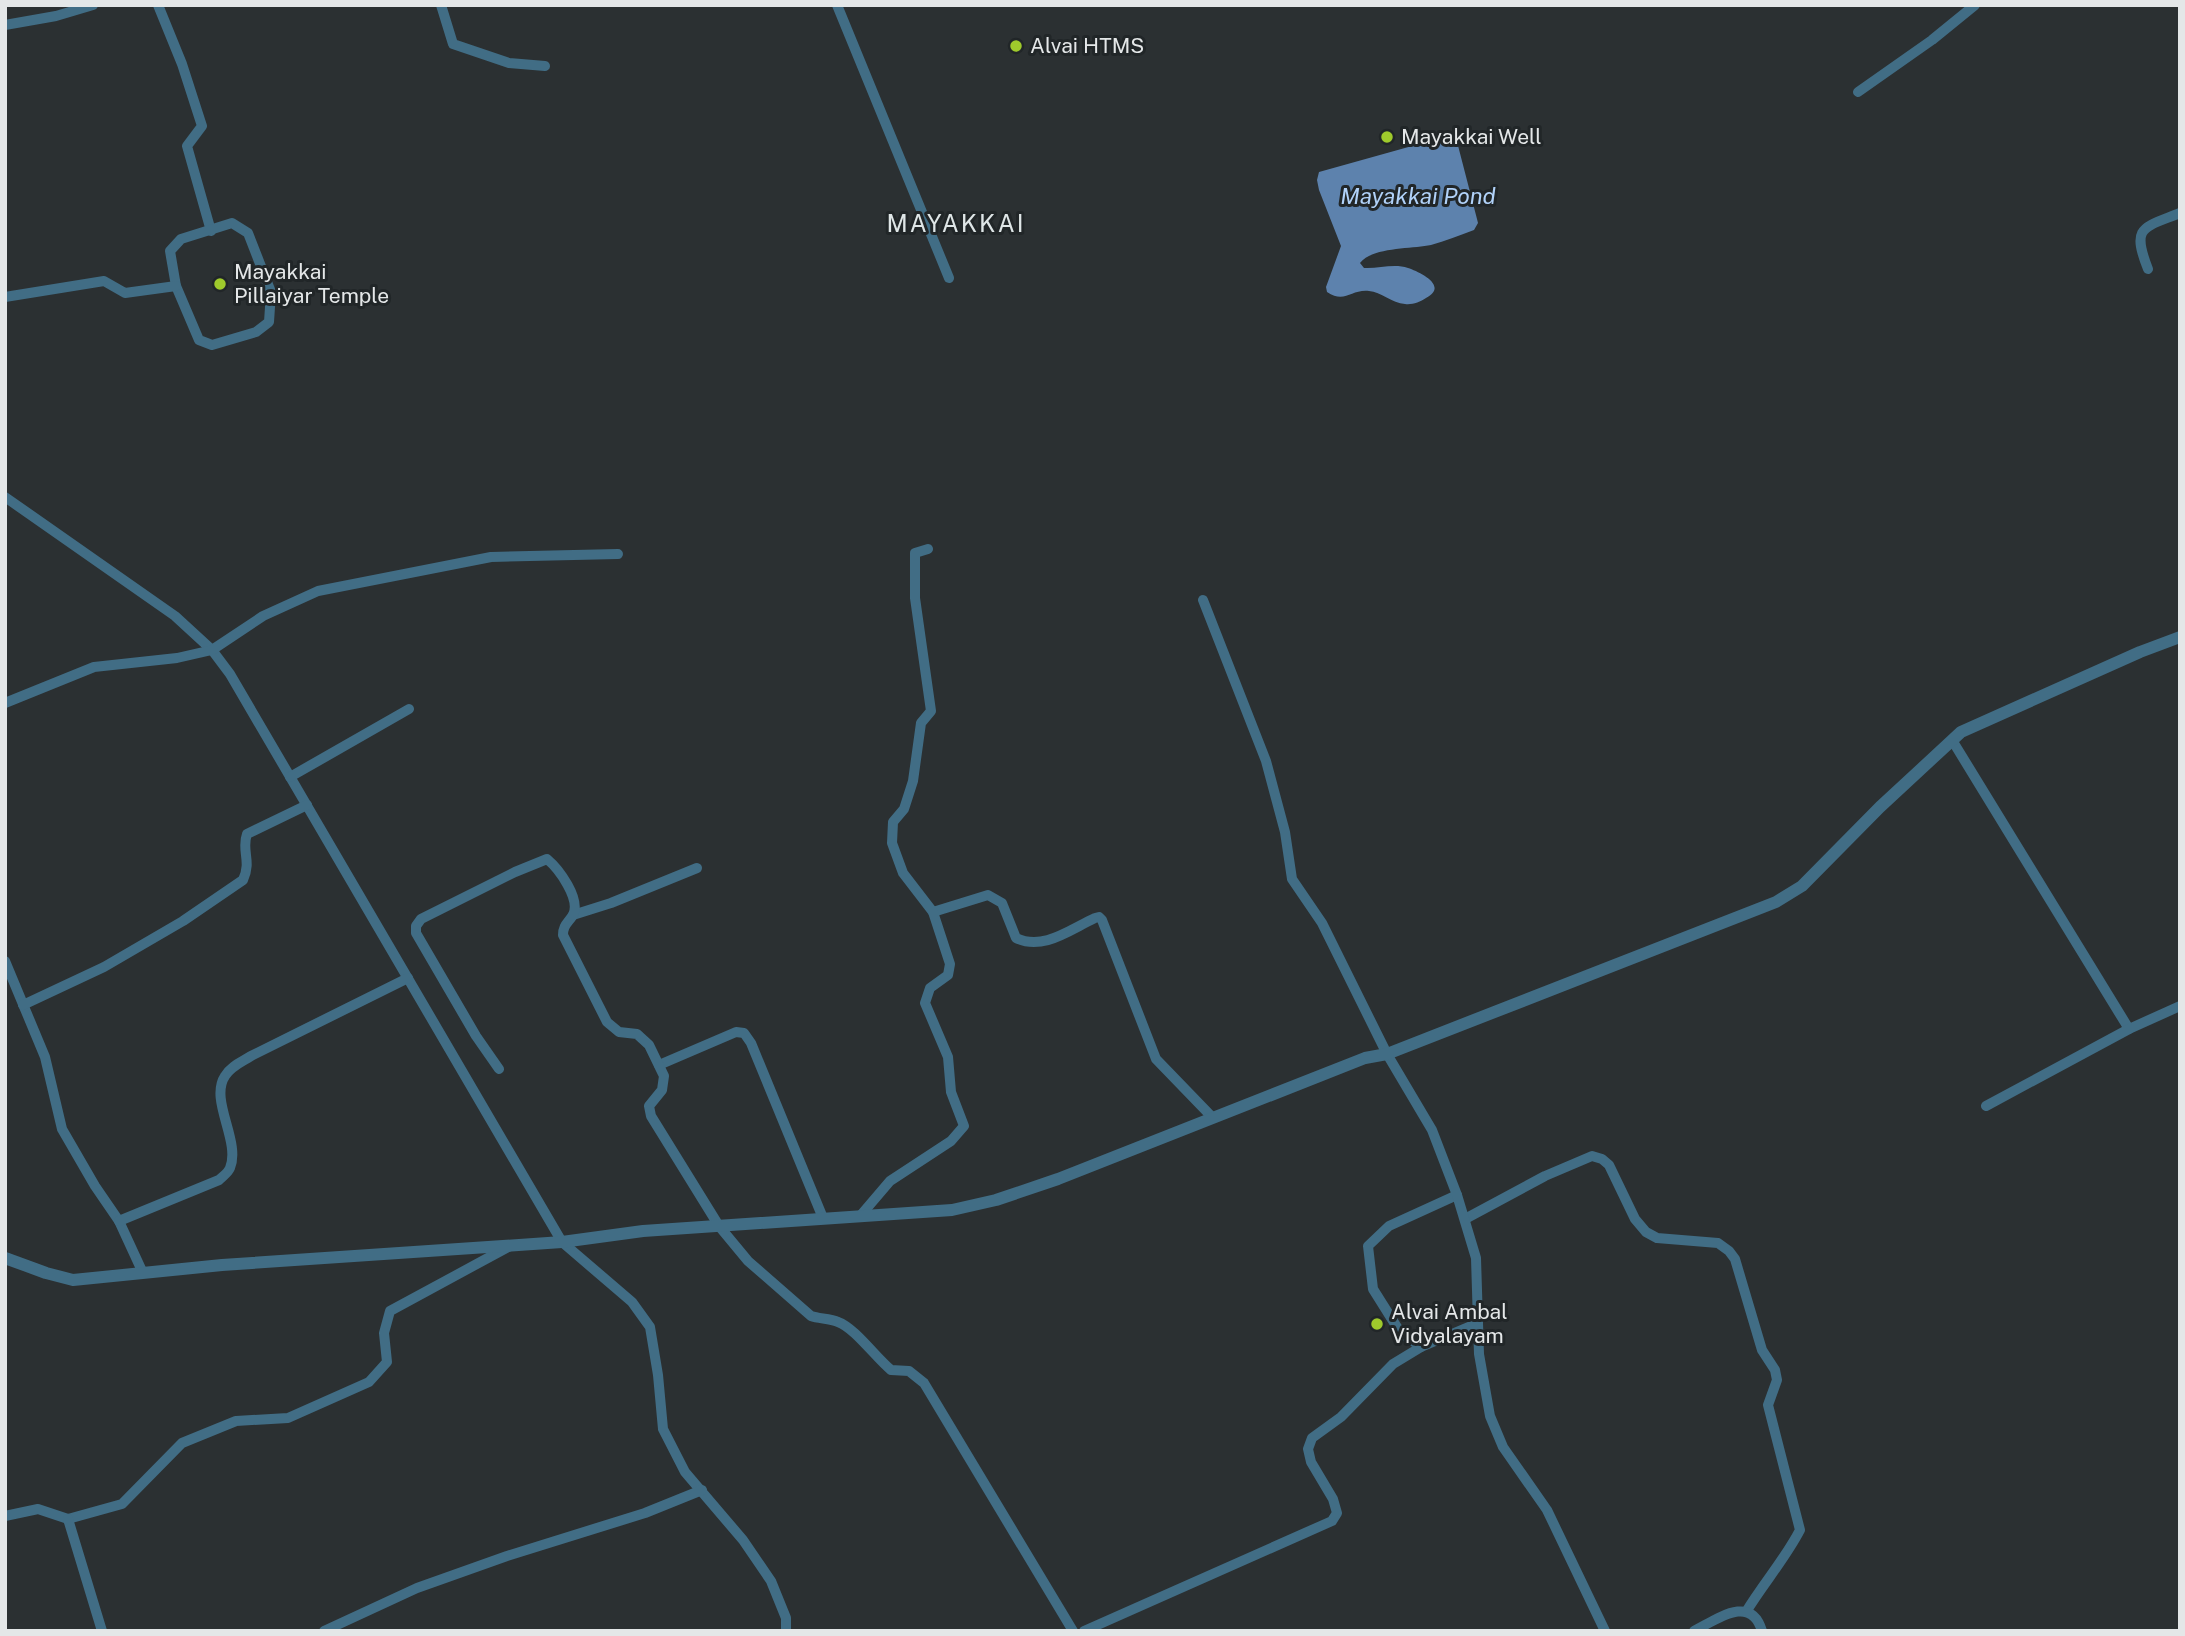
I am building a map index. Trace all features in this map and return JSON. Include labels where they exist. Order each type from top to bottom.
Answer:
[{"type":"street","points":[[5,25],[56,16],[93,5]]},
{"type":"street","points":[[158,5],[202,126],[187,146],[211,231]]},
{"type":"street","points":[[441,5],[453,44],[509,63],[545,66]]},
{"type":"street","points":[[837,5],[949,278]]},
{"type":"street","points":[[1858,92],[1932,40],[1975,5]]},
{"type":"street","points":[[2148,269],[2139,248],[2141,233],[2147,226],[2180,213]]},
{"type":"street","points":[[232,223],[248,233],[271,292],[269,322],[256,332],[212,345],[199,341],[176,286],[170,251],[181,239],[211,231],[232,223]]},
{"type":"street","points":[[5,297],[104,281],[125,293],[176,286]]},
{"type":"street","points":[[5,497],[176,616],[212,650],[230,674],[562,1242],[632,1302],[650,1328],[659,1375],[663,1429],[685,1472],[743,1540],[771,1581],[786,1618],[786,1631]]},
{"type":"street","points":[[861,1215],[890,1181],[951,1141],[964,1126],[951,1092],[948,1057],[925,1003],[930,988],[948,975],[950,964],[933,912],[903,873],[892,843],[892,822],[904,809],[913,781],[921,723],[931,711],[915,598],[915,553],[928,549]]},
{"type":"street","points":[[5,703],[94,667],[177,658],[212,650],[263,616],[318,591],[491,557],[618,554]]},
{"type":"street","points":[[1203,600],[1266,761],[1285,832],[1292,878],[1322,923],[1387,1054],[1432,1130],[1457,1195],[1476,1258],[1479,1354],[1490,1416],[1503,1447],[1547,1510],[1605,1631]]},
{"type":"street","points":[[5,1258],[73,1279],[562,1242],[643,1231],[952,1210],[996,1200],[1058,1179],[1366,1058],[1387,1054],[1776,902],[1802,886],[1880,807],[1961,732],[2140,652],[2180,637]]},
{"type":"street","points":[[290,777],[409,709]]},
{"type":"street","points":[[1952,740],[2129,1029]]},
{"type":"street","points":[[23,1004],[104,967],[183,921],[243,880],[248,870],[244,841],[247,834],[307,805]]},
{"type":"street","points":[[499,1069],[433,964],[416,933],[416,926],[421,919],[544,859],[553,864],[571,890],[575,908],[563,929],[563,935],[607,1022],[619,1032],[637,1034],[649,1045],[664,1076],[662,1090],[649,1106],[651,1116],[719,1226],[748,1261],[811,1317],[838,1322],[857,1335],[891,1370],[909,1371],[924,1383],[1073,1631]]},
{"type":"street","points":[[573,915],[611,903],[697,868]]},
{"type":"street","points":[[933,912],[988,895],[1002,903],[1016,937],[1027,943],[1044,943],[1099,917],[1156,1059],[1213,1118]]},
{"type":"street","points":[[5,961],[8,974],[45,1057],[62,1129],[119,1221],[143,1273]]},
{"type":"street","points":[[119,1221],[219,1180],[230,1171],[233,1153],[221,1096],[223,1078],[232,1068],[408,978]]},
{"type":"street","points":[[1986,1106],[2129,1029],[2180,1006]]},
{"type":"street","points":[[659,1065],[736,1032],[744,1033],[751,1043],[823,1218]]},
{"type":"street","points":[[1465,1219],[1545,1176],[1592,1156],[1609,1165],[1635,1219],[1646,1232],[1657,1238],[1718,1243],[1735,1259],[1762,1350],[1776,1370],[1777,1380],[1768,1405],[1800,1530],[1793,1545],[1746,1612]]},
{"type":"street","points":[[1421,1347],[1400,1332],[1373,1289],[1368,1246],[1389,1226],[1457,1195]]},
{"type":"street","points":[[5,1516],[38,1509],[68,1519],[122,1504],[182,1443],[236,1421],[288,1418],[369,1382],[387,1362],[384,1333],[390,1311],[513,1244]]},
{"type":"street","points":[[1084,1631],[1332,1521],[1337,1513],[1333,1499],[1311,1462],[1308,1449],[1312,1438],[1341,1417],[1393,1364],[1421,1347],[1478,1323]]},
{"type":"street","points":[[324,1631],[417,1588],[507,1556],[645,1513],[702,1490]]},
{"type":"street","points":[[68,1519],[102,1631]]},
{"type":"street","points":[[1694,1631],[1735,1610],[1746,1612],[1759,1622],[1762,1631]]},
{"type":"water","name":"Mayakkai Pond","points":[[1455,134],[1478,223],[1474,230],[1431,245],[1373,254],[1360,263],[1364,268],[1397,266],[1413,270],[1434,284],[1432,293],[1419,302],[1408,304],[1369,291],[1339,297],[1327,292],[1326,287],[1341,246],[1319,190],[1319,172]]},
{"type":"place","name":"Alvai HTMS","points":[[1016,46]]},
{"type":"place","name":"Mayakkai Well","points":[[1387,137]]},
{"type":"place","name":"Mayakkai Pillaiyar Temple","points":[[220,284]]},
{"type":"place","name":"Alvai Ambal Vidyalayam","points":[[1377,1324]]},
{"type":"district","name":"MAYAKKAI","points":[[956,224]]}]
